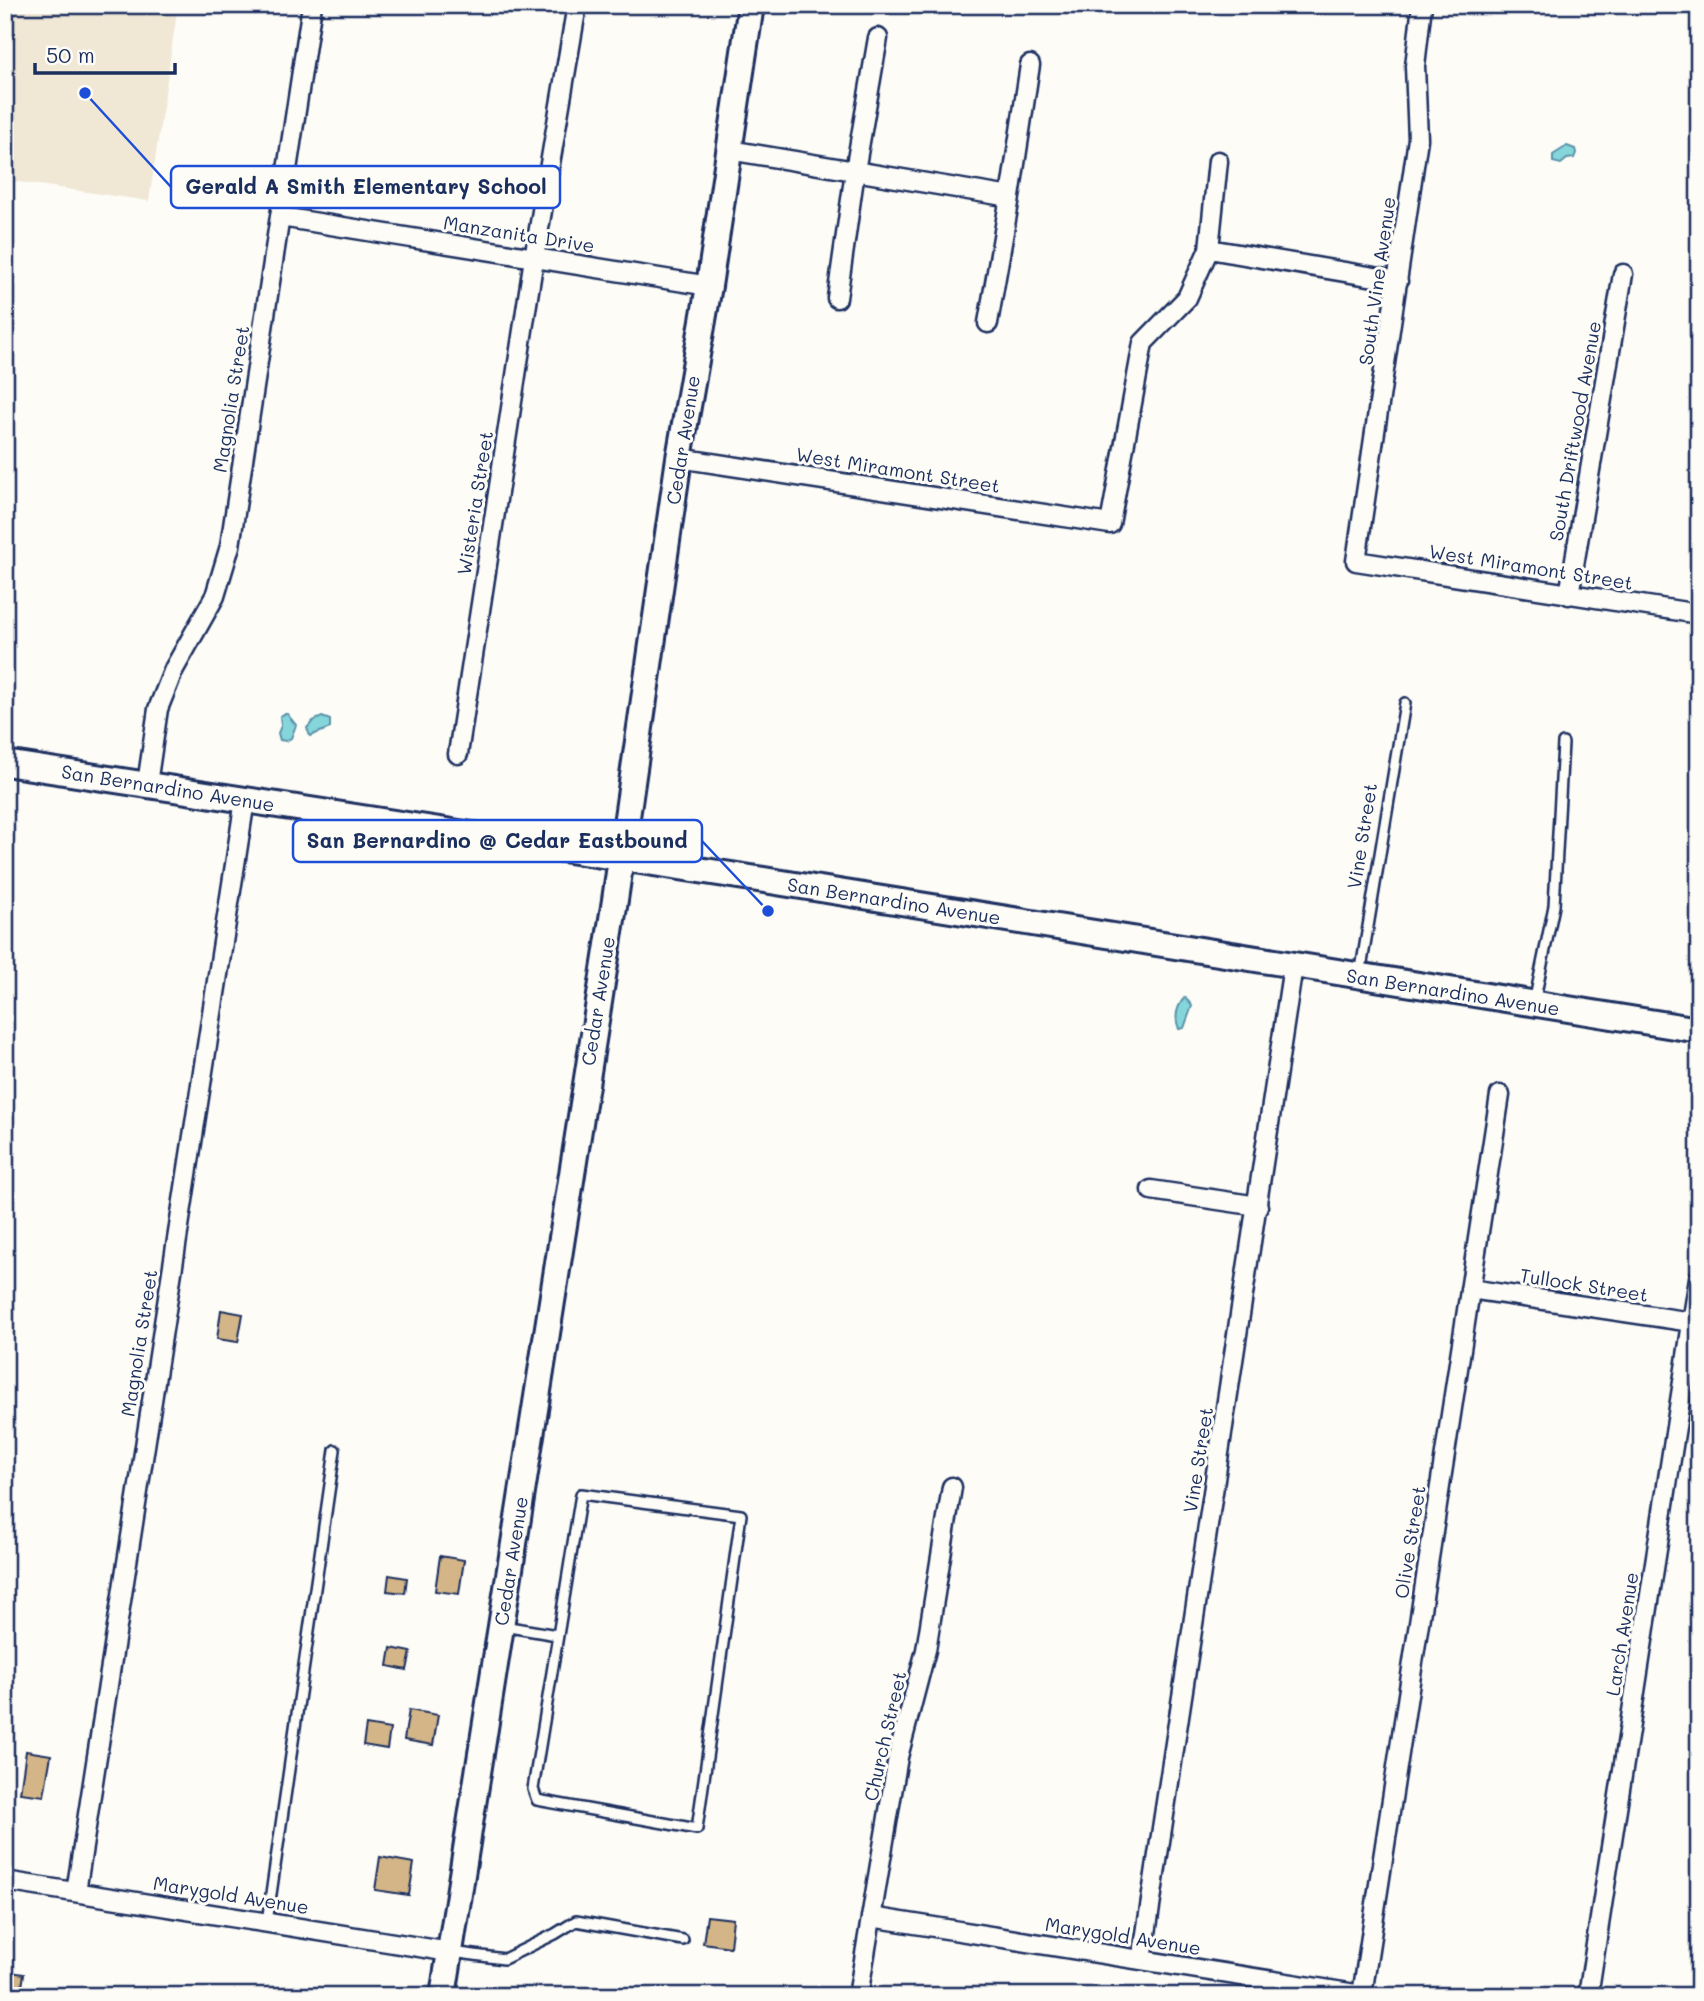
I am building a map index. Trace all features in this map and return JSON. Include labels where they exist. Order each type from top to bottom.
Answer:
[{"type":"main road","name":"Cedar Avenue","points":[[443,1996],[751,5]]},
{"type":"main road","name":"San Bernardino Avenue","points":[[5,762],[1699,1030]]},
{"type":"street","name":"Magnolia Street","points":[[147,785],[158,709],[174,669],[215,596],[230,546],[312,5]]},
{"type":"street","name":"Wisteria Street","points":[[458,754],[534,258],[577,5]]},
{"type":"street","name":"South Vine Avenue","points":[[1356,561],[1418,139],[1415,66],[1422,5]]},
{"type":"street","points":[[837,298],[878,38]]},
{"type":"street","points":[[988,323],[1030,65]]},
{"type":"street","points":[[729,150],[1010,197]]},
{"type":"street","points":[[1218,162],[1209,250],[1398,281]]},
{"type":"street","name":"Manzanita Drive","points":[[281,217],[709,286]]},
{"type":"street","name":"West Miramont Street","points":[[679,458],[1110,524],[1143,343],[1187,298],[1209,250]]},
{"type":"street","name":"South Driftwood Avenue","points":[[1569,595],[1623,274]]},
{"type":"street","name":"West Miramont Street","points":[[1356,561],[1699,614]]},
{"type":"street","name":"Magnolia Street","points":[[76,1892],[245,800]]},
{"type":"street","name":"Vine Street","points":[[1142,1960],[1293,966]]},
{"type":"street","name":"Olive Street","points":[[1365,1995],[1500,1095]]},
{"type":"street","points":[[1151,1190],[1258,1206]]},
{"type":"street","name":"Larch Avenue","points":[[1587,1996],[1699,1278]]},
{"type":"street","name":"Tullock Street","points":[[1470,1289],[1692,1322]]},
{"type":"street","name":"Church Street","points":[[858,1996],[898,1757],[926,1650],[952,1487]]},
{"type":"street","name":"Marygold Avenue","points":[[5,1881],[450,1952]]},
{"type":"street","name":"Marygold Avenue","points":[[871,1917],[1365,1995]]},
{"type":"lane","name":"Vine Street","points":[[1360,977],[1405,703]]},
{"type":"lane","points":[[1534,1005],[1554,906],[1563,743]]},
{"type":"lane","points":[[267,1922],[335,1450]]},
{"type":"lane","points":[[582,1494],[741,1515],[697,1829],[537,1800],[533,1790],[557,1634],[582,1494]]},
{"type":"lane","points":[[502,1626],[557,1634]]},
{"type":"lane","points":[[450,1952],[504,1959],[576,1921],[683,1940]]},
{"type":"shaded area","points":[[5,5],[178,5],[149,201],[5,180]]},
{"type":"water","points":[[1567,146],[1575,149],[1574,158],[1561,164],[1553,162],[1553,155]]},
{"type":"water","points":[[284,714],[296,725],[291,738],[286,741],[280,740],[278,733],[281,726],[280,716]]},
{"type":"water","points":[[322,717],[330,720],[330,728],[310,736],[307,728]]},
{"type":"water","points":[[1185,997],[1192,1006],[1184,1028],[1179,1029],[1177,1012]]},
{"type":"building","points":[[221,1310],[243,1314],[238,1342],[217,1339]]},
{"type":"building","points":[[440,1556],[464,1560],[459,1594],[435,1591]]},
{"type":"building","points":[[389,1575],[407,1578],[405,1593],[387,1591]]},
{"type":"building","points":[[391,1648],[411,1652],[407,1670],[388,1666]]},
{"type":"building","points":[[409,1710],[438,1715],[433,1745],[404,1740]]},
{"type":"building","points":[[366,1725],[390,1729],[387,1749],[363,1745]]},
{"type":"building","points":[[26,1751],[51,1755],[44,1796],[20,1793]]},
{"type":"building","points":[[380,1857],[414,1863],[409,1895],[375,1890]]},
{"type":"building","points":[[707,1916],[733,1919],[730,1947],[703,1943]]},
{"type":"building","points":[[5,1971],[24,1974],[21,1993],[5,1991]]},
{"type":"place","name":"Gerald A Smith Elementary School","points":[[85,93]]},
{"type":"place","name":"San Bernardino @ Cedar Eastbound","points":[[768,911]]}]
